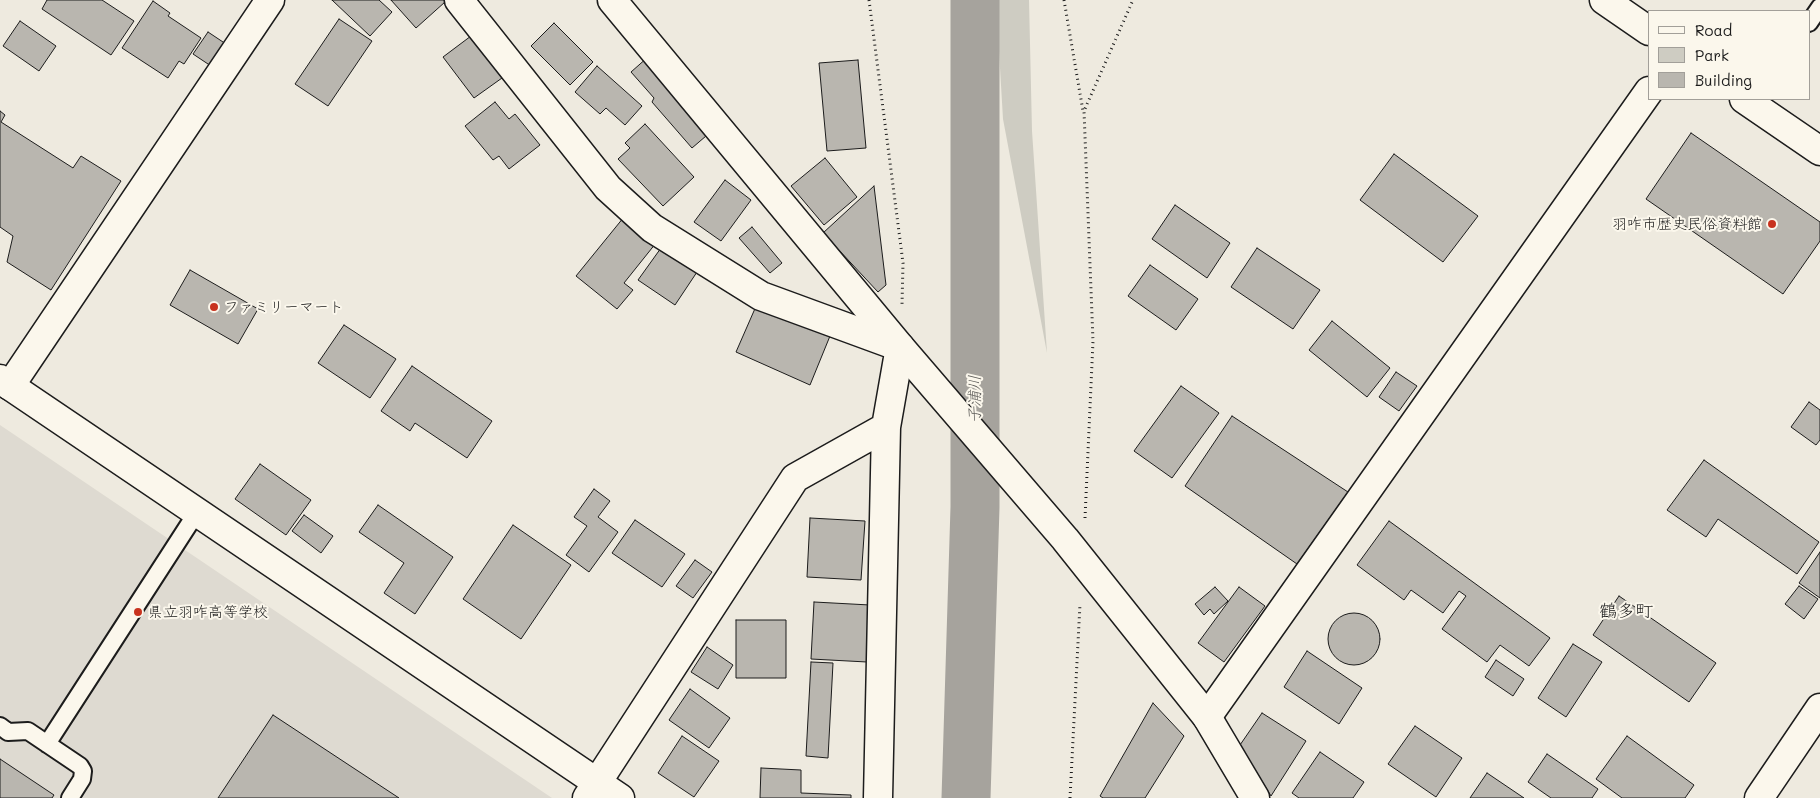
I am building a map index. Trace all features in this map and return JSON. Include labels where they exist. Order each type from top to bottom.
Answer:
[{"type":"street","points":[[270,0],[5,382],[197,512],[592,791],[620,798]]},
{"type":"street","points":[[458,0],[608,188],[652,228],[761,296],[900,347]]},
{"type":"street","points":[[612,0],[900,347],[1065,539],[1207,717],[1255,798]]},
{"type":"street","points":[[1604,0],[1648,29]]},
{"type":"street","points":[[1207,717],[1648,92]]},
{"type":"street","points":[[1750,100],[1820,151]]},
{"type":"street","points":[[878,798],[886,427],[900,347]]},
{"type":"street","points":[[592,791],[795,478],[886,427]]},
{"type":"street","points":[[1759,798],[1820,708]]},
{"type":"lane","points":[[1810,22],[1820,7]]},
{"type":"lane","points":[[47,744],[197,512]]},
{"type":"lane","points":[[0,726],[8,732],[28,731],[80,766],[83,771],[82,779],[70,798]]},
{"type":"path","points":[[869,0],[903,263],[900,347]]},
{"type":"path","points":[[1064,0],[1084,111],[1093,341],[1082,561]]},
{"type":"path","points":[[1084,111],[1133,0]]},
{"type":"path","points":[[1070,798],[1080,603]]},
{"type":"shaded area","name":"県立羽咋高等学校","points":[[0,425],[552,798],[0,798]]},
{"type":"green space","points":[[996,0],[1029,0],[1032,131],[1047,353],[1003,119]]},
{"type":"building","points":[[47,0],[102,0],[134,21],[111,55],[42,9]]},
{"type":"building","points":[[332,0],[379,0],[392,12],[370,36]]},
{"type":"building","points":[[391,0],[444,0],[445,2],[416,28]]},
{"type":"building","points":[[153,1],[170,13],[168,16],[201,38],[184,64],[179,61],[168,78],[122,48]]},
{"type":"building","points":[[339,19],[372,41],[328,106],[295,84]]},
{"type":"building","points":[[20,21],[56,46],[39,71],[3,46]]},
{"type":"building","points":[[554,23],[593,62],[570,85],[531,46]]},
{"type":"building","points":[[208,32],[226,44],[211,66],[193,54]]},
{"type":"building","points":[[471,36],[502,78],[474,98],[443,57]]},
{"type":"building","points":[[648,57],[713,130],[692,148],[652,102],[654,98],[631,72]]},
{"type":"building","points":[[858,60],[866,148],[827,151],[819,63]]},
{"type":"building","points":[[597,66],[642,106],[625,125],[606,108],[600,114],[575,92]]},
{"type":"building","points":[[495,102],[509,119],[515,114],[540,145],[509,169],[499,156],[493,160],[465,126]]},
{"type":"building","points":[[0,111],[5,115],[1,122],[73,168],[81,156],[121,181],[51,290],[7,262],[13,236],[0,227]]},
{"type":"building","points":[[645,124],[694,177],[663,206],[618,159],[630,148],[625,143]]},
{"type":"building","points":[[1691,133],[1820,222],[1820,241],[1783,294],[1646,199]]},
{"type":"building","points":[[1394,154],[1478,216],[1443,262],[1360,200]]},
{"type":"building","points":[[825,158],[857,197],[824,225],[791,186]]},
{"type":"building","points":[[725,180],[751,200],[721,241],[694,222]]},
{"type":"building","points":[[874,186],[886,285],[878,292],[823,233]]},
{"type":"building","points":[[1175,205],[1230,243],[1207,278],[1152,239]]},
{"type":"building","points":[[624,217],[656,243],[624,283],[633,290],[617,309],[576,276]]},
{"type":"building","points":[[752,227],[782,263],[770,273],[739,238]]},
{"type":"building","points":[[661,248],[697,272],[675,305],[638,280]]},
{"type":"building","points":[[1257,248],[1320,290],[1293,329],[1231,287]]},
{"type":"building","points":[[1150,265],[1198,299],[1176,330],[1128,296]]},
{"type":"building","name":"ファミリーマート","points":[[190,270],[258,309],[238,344],[170,305]]},
{"type":"building","points":[[757,304],[830,336],[810,385],[736,352]]},
{"type":"building","points":[[1332,321],[1390,368],[1367,397],[1309,350]]},
{"type":"building","points":[[344,325],[396,359],[370,398],[318,363]]},
{"type":"building","points":[[412,366],[492,421],[467,458],[415,423],[410,431],[381,411]]},
{"type":"building","points":[[1396,372],[1417,386],[1399,411],[1379,397]]},
{"type":"building","points":[[1181,386],[1219,413],[1172,478],[1134,451]]},
{"type":"building","points":[[1809,402],[1820,410],[1820,440],[1816,445],[1791,427]]},
{"type":"building","points":[[1232,416],[1348,492],[1297,564],[1185,486]]},
{"type":"building","points":[[1704,460],[1819,542],[1797,574],[1718,519],[1706,537],[1667,510]]},
{"type":"building","points":[[260,464],[311,500],[286,535],[235,499]]},
{"type":"building","points":[[594,489],[610,501],[598,517],[618,532],[589,572],[566,555],[587,526],[574,517]]},
{"type":"building","points":[[378,505],[453,557],[415,614],[384,593],[404,563],[359,532]]},
{"type":"building","points":[[304,515],[333,536],[321,553],[292,531]]},
{"type":"building","points":[[810,518],[865,521],[861,580],[807,577]]},
{"type":"building","points":[[635,520],[685,554],[662,587],[612,553]]},
{"type":"building","points":[[1389,521],[1550,638],[1529,666],[1500,645],[1487,662],[1442,629],[1466,596],[1459,591],[1443,613],[1411,590],[1404,600],[1357,565]]},
{"type":"building","points":[[513,525],[571,565],[521,639],[463,599]]},
{"type":"building","points":[[1820,552],[1820,598],[1799,583]]},
{"type":"building","points":[[695,560],[712,572],[693,598],[676,586]]},
{"type":"building","points":[[1799,586],[1818,599],[1804,619],[1785,604]]},
{"type":"building","points":[[1215,587],[1228,601],[1214,614],[1210,609],[1204,615],[1195,604]]},
{"type":"building","points":[[1239,587],[1265,606],[1224,662],[1198,643]]},
{"type":"building","points":[[1619,596],[1716,663],[1689,702],[1593,635]]},
{"type":"building","points":[[814,602],[870,605],[867,662],[811,659]]},
{"type":"building","points":[[1349,613],[1359,613],[1368,617],[1376,625],[1380,639],[1376,653],[1368,661],[1359,665],[1349,665],[1340,661],[1332,653],[1328,644],[1328,634],[1332,625],[1340,617]]},
{"type":"building","points":[[736,620],[786,620],[786,678],[736,678]]},
{"type":"building","points":[[1573,644],[1602,662],[1566,717],[1538,698]]},
{"type":"building","points":[[707,647],[733,665],[718,689],[691,672]]},
{"type":"building","points":[[1307,651],[1362,688],[1339,724],[1284,687]]},
{"type":"building","points":[[1496,660],[1524,679],[1513,696],[1485,677]]},
{"type":"building","points":[[811,662],[833,663],[828,758],[806,756]]},
{"type":"building","points":[[690,689],[730,718],[709,748],[669,720]]},
{"type":"building","points":[[1153,703],[1184,736],[1145,798],[1103,798],[1100,796]]},
{"type":"building","points":[[1262,713],[1306,741],[1271,796],[1240,745]]},
{"type":"building","points":[[273,715],[399,798],[218,798]]},
{"type":"building","points":[[1415,726],[1462,758],[1436,797],[1388,764]]},
{"type":"building","points":[[682,736],[719,761],[694,797],[658,773]]},
{"type":"building","points":[[1627,736],[1694,785],[1685,798],[1622,798],[1596,779]]},
{"type":"building","points":[[1320,752],[1364,782],[1353,798],[1299,798],[1292,793]]},
{"type":"building","points":[[1547,754],[1598,789],[1592,798],[1551,798],[1528,782]]},
{"type":"building","points":[[0,759],[54,795],[52,798],[0,798]]},
{"type":"building","points":[[761,768],[801,770],[801,793],[851,795],[851,798],[760,798]]},
{"type":"building","points":[[1487,773],[1524,798],[1470,798]]},
{"type":"waterway","name":"子浦川","points":[[966,798],[975,507],[975,0]]},
{"type":"place","name":"羽咋市歴史民俗資料館","points":[[1772,224]]},
{"type":"place","name":"ファミリーマート","points":[[214,307]]},
{"type":"place","name":"県立羽咋高等学校","points":[[138,612]]},
{"type":"district","name":"鶴多町","points":[[1626,611]]}]
